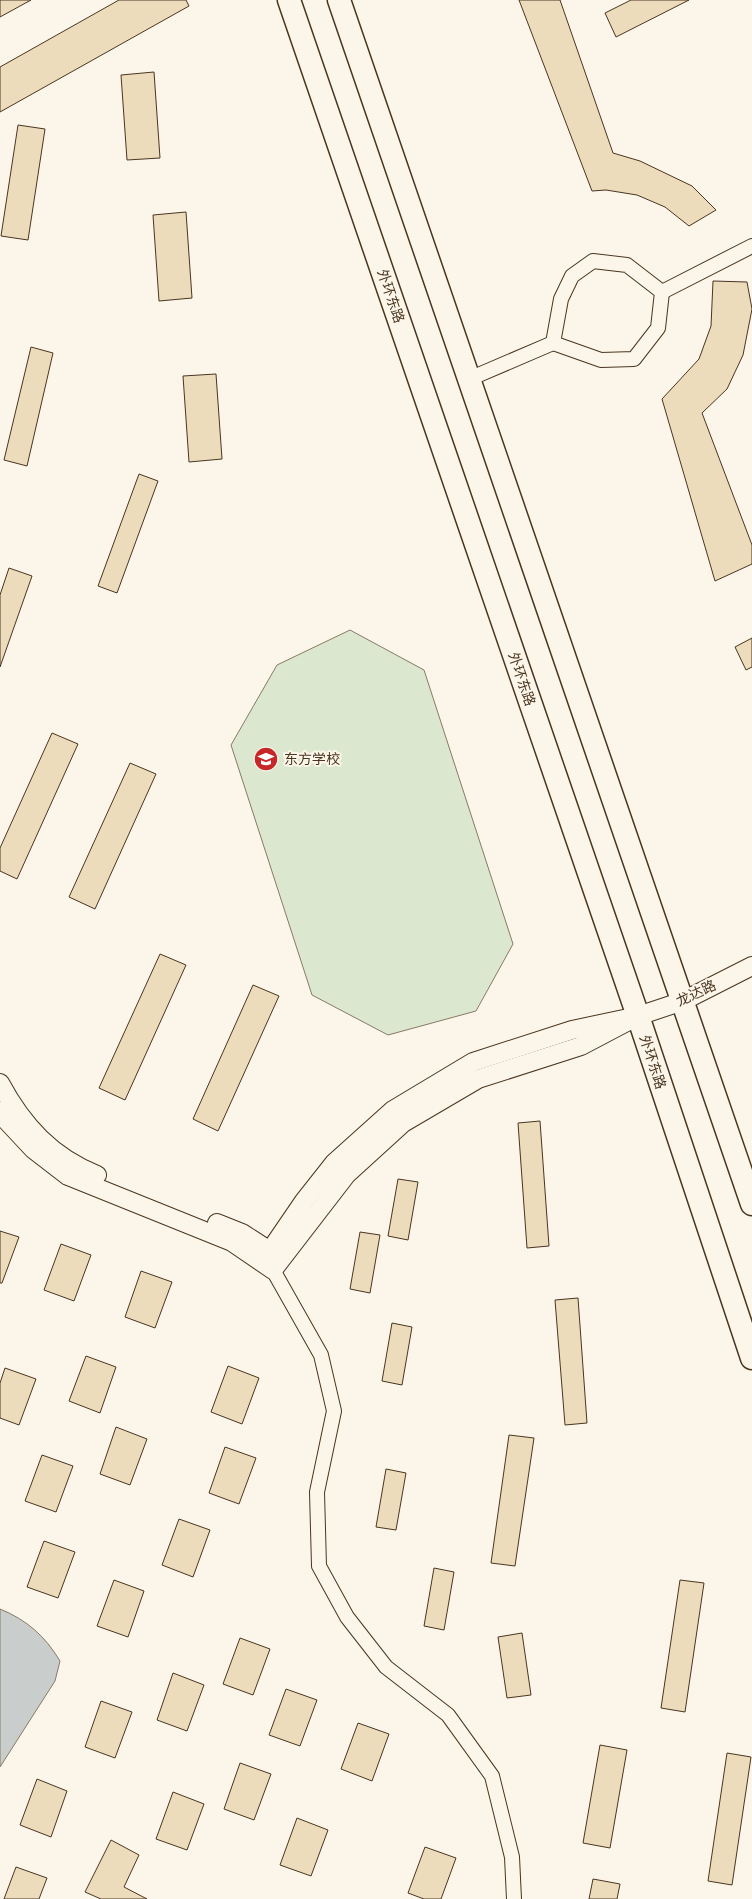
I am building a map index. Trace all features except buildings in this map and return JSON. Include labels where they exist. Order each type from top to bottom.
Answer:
[{"type":"highway","name":"外环东路","points":[[289,0],[638,1016],[752,1358]]},
{"type":"highway","points":[[339,0],[752,1204]]},
{"type":"street","points":[[662,292],[752,246]]},
{"type":"street","points":[[553,343],[561,299],[572,276],[593,261],[627,265],[662,292]]},
{"type":"street","points":[[469,379],[553,343],[602,360],[634,359],[658,328],[662,292]]},
{"type":"street","name":"龙达路","points":[[272,1260],[304,1201],[334,1163],[393,1110],[473,1062],[572,1030],[638,1016],[683,1001],[752,966]]},
{"type":"street","points":[[0,1083],[14,1110],[41,1140],[76,1167],[242,1233],[272,1260],[321,1355],[334,1411],[318,1492],[319,1566],[347,1617],[386,1666],[448,1715],[492,1776],[512,1857],[514,1899]]},
{"type":"street","points":[[0,1111],[4,1118],[33,1149],[68,1176],[272,1260]]},
{"type":"green space","points":[[350,630],[424,670],[513,944],[476,1011],[388,1035],[312,995],[231,745],[277,665]]},
{"type":"shaded area","points":[[0,1609],[19,1618],[42,1636],[60,1661],[55,1681],[0,1767]]},
{"type":"place","name":"东方学校","points":[[266,759]]}]
